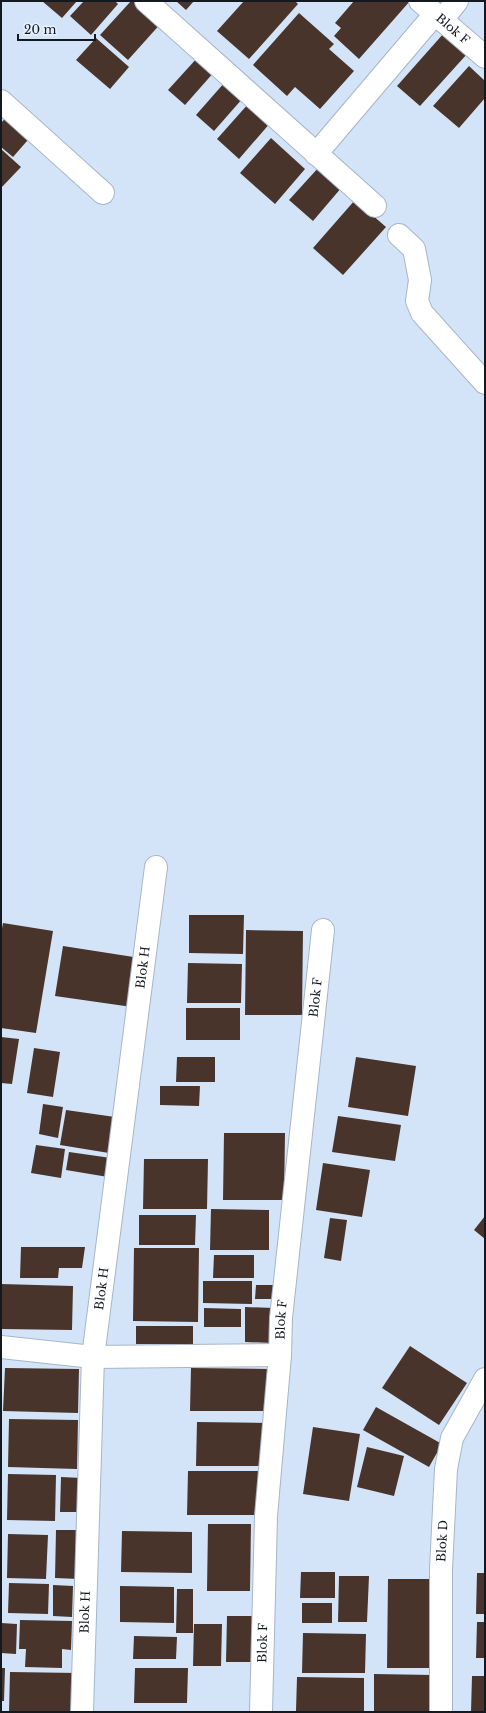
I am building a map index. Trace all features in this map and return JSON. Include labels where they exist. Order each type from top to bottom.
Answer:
[{"type":"street","points":[[146,1],[375,206]]},
{"type":"street","points":[[316,154],[432,12],[457,1]]},
{"type":"street","name":"Blok F","points":[[432,12],[485,57]]},
{"type":"street","points":[[1,101],[103,193]]},
{"type":"street","points":[[399,235],[414,249],[420,280],[417,301],[422,313],[485,383]]},
{"type":"street","name":"Blok H","points":[[82,1712],[93,1357],[156,867]]},
{"type":"street","name":"Blok F","points":[[261,1712],[266,1516],[280,1355],[281,1318],[323,930]]},
{"type":"street","points":[[1,1346],[93,1357],[280,1355]]},
{"type":"street","name":"Blok D","points":[[441,1712],[441,1569],[446,1469],[452,1438],[485,1379]]},
{"type":"building","points":[[42,1],[77,1],[62,18]]},
{"type":"building","points":[[84,1],[115,1],[118,4],[91,35],[70,16]]},
{"type":"building","points":[[131,1],[141,1],[163,21],[128,60],[100,35]]},
{"type":"building","points":[[176,1],[194,1],[186,10]]},
{"type":"building","points":[[244,1],[295,1],[298,4],[249,59],[217,31]]},
{"type":"building","points":[[354,1],[410,1],[359,59],[334,36],[341,28],[335,23]]},
{"type":"building","points":[[299,13],[334,44],[329,49],[354,71],[320,109],[295,87],[287,96],[253,65]]},
{"type":"building","points":[[444,33],[467,54],[420,106],[397,86]]},
{"type":"building","points":[[96,38],[129,67],[110,89],[76,60]]},
{"type":"building","points":[[198,57],[215,71],[185,105],[168,90]]},
{"type":"building","points":[[469,66],[485,81],[485,98],[459,128],[433,106]]},
{"type":"building","points":[[225,82],[243,98],[214,131],[196,115]]},
{"type":"building","points":[[249,103],[271,122],[239,159],[217,139]]},
{"type":"building","points":[[11,112],[34,133],[13,157],[1,147],[1,123]]},
{"type":"building","points":[[271,138],[305,169],[275,204],[240,173]]},
{"type":"building","points":[[1,149],[21,167],[1,188]]},
{"type":"building","points":[[319,167],[342,187],[313,221],[289,200]]},
{"type":"building","points":[[355,200],[386,227],[343,275],[313,248]]},
{"type":"building","points":[[189,915],[244,915],[243,954],[189,953]]},
{"type":"building","points":[[3,923],[53,931],[36,1033],[1,1028],[1,934]]},
{"type":"building","points":[[246,930],[303,931],[302,1015],[245,1015]]},
{"type":"building","points":[[63,946],[140,958],[132,1007],[55,996]]},
{"type":"building","points":[[188,963],[242,964],[241,1003],[187,1003]]},
{"type":"building","points":[[186,1008],[240,1008],[240,1040],[186,1040]]},
{"type":"building","points":[[1,1037],[19,1039],[12,1084],[1,1083]]},
{"type":"building","points":[[34,1048],[60,1052],[53,1097],[27,1093]]},
{"type":"building","points":[[177,1057],[215,1057],[215,1082],[176,1082]]},
{"type":"building","points":[[356,1057],[416,1066],[408,1116],[348,1107]]},
{"type":"building","points":[[160,1086],[200,1086],[199,1106],[160,1105]]},
{"type":"building","points":[[43,1104],[63,1107],[58,1138],[39,1134]]},
{"type":"building","points":[[66,1110],[115,1117],[109,1153],[60,1145]]},
{"type":"building","points":[[338,1116],[401,1125],[395,1161],[332,1152]]},
{"type":"building","points":[[224,1133],[285,1133],[284,1200],[223,1200]]},
{"type":"building","points":[[36,1145],[65,1149],[61,1178],[31,1173]]},
{"type":"building","points":[[69,1152],[111,1158],[108,1177],[66,1170]]},
{"type":"building","points":[[144,1159],[208,1159],[207,1209],[143,1209]]},
{"type":"building","points":[[323,1163],[370,1170],[362,1217],[316,1210]]},
{"type":"building","points":[[211,1209],[269,1210],[269,1250],[210,1250]]},
{"type":"building","points":[[139,1215],[196,1215],[195,1245],[139,1245]]},
{"type":"building","points":[[485,1216],[485,1239],[474,1230]]},
{"type":"building","points":[[330,1218],[347,1220],[341,1261],[324,1258]]},
{"type":"building","points":[[21,1247],[85,1247],[82,1268],[59,1268],[58,1278],[20,1278]]},
{"type":"building","points":[[134,1248],[199,1248],[198,1322],[133,1321]]},
{"type":"building","points":[[214,1255],[254,1255],[254,1278],[213,1278]]},
{"type":"building","points":[[203,1281],[252,1281],[252,1304],[203,1303]]},
{"type":"building","points":[[1,1284],[73,1286],[72,1330],[1,1329]]},
{"type":"building","points":[[256,1285],[277,1285],[277,1299],[255,1299]]},
{"type":"building","points":[[245,1307],[274,1308],[273,1343],[245,1342]]},
{"type":"building","points":[[204,1308],[241,1309],[241,1327],[204,1327]]},
{"type":"building","points":[[136,1326],[193,1326],[193,1344],[136,1344]]},
{"type":"building","points":[[410,1346],[467,1383],[439,1425],[382,1388]]},
{"type":"building","points":[[5,1368],[79,1369],[78,1413],[3,1411]]},
{"type":"building","points":[[191,1368],[271,1369],[270,1411],[190,1411]]},
{"type":"building","points":[[376,1407],[442,1444],[429,1467],[363,1430]]},
{"type":"building","points":[[9,1419],[78,1420],[77,1469],[8,1467]]},
{"type":"building","points":[[197,1422],[270,1423],[269,1466],[196,1466]]},
{"type":"building","points":[[313,1427],[360,1434],[349,1501],[303,1494]]},
{"type":"building","points":[[367,1447],[404,1456],[394,1496],[357,1487]]},
{"type":"building","points":[[188,1471],[259,1471],[259,1515],[187,1515]]},
{"type":"building","points":[[8,1474],[56,1475],[55,1521],[7,1520]]},
{"type":"building","points":[[61,1477],[82,1478],[81,1512],[60,1512]]},
{"type":"building","points":[[208,1524],[251,1524],[250,1591],[207,1591]]},
{"type":"building","points":[[56,1530],[80,1530],[79,1579],[55,1578]]},
{"type":"building","points":[[122,1531],[192,1532],[192,1573],[121,1572]]},
{"type":"building","points":[[8,1534],[48,1535],[46,1579],[7,1578]]},
{"type":"building","points":[[301,1572],[335,1572],[335,1598],[300,1598]]},
{"type":"building","points":[[477,1573],[485,1573],[485,1614],[476,1614]]},
{"type":"building","points":[[339,1576],[369,1576],[367,1622],[338,1622]]},
{"type":"building","points":[[388,1579],[440,1579],[438,1668],[387,1668]]},
{"type":"building","points":[[9,1583],[49,1584],[48,1614],[8,1613]]},
{"type":"building","points":[[53,1585],[73,1586],[72,1617],[53,1616]]},
{"type":"building","points":[[120,1586],[174,1587],[174,1623],[120,1622]]},
{"type":"building","points":[[177,1589],[193,1589],[193,1633],[176,1633]]},
{"type":"building","points":[[302,1603],[332,1603],[332,1623],[302,1623]]},
{"type":"building","points":[[227,1616],[257,1616],[256,1662],[226,1662]]},
{"type":"building","points":[[20,1620],[72,1621],[71,1650],[62,1649],[62,1668],[25,1667],[26,1649],[19,1649]]},
{"type":"building","points":[[477,1622],[485,1622],[485,1658],[476,1658]]},
{"type":"building","points":[[1,1623],[17,1624],[16,1654],[1,1653]]},
{"type":"building","points":[[194,1624],[222,1624],[221,1666],[193,1666]]},
{"type":"building","points":[[303,1633],[366,1634],[365,1673],[302,1673]]},
{"type":"building","points":[[134,1636],[177,1637],[176,1659],[133,1659]]},
{"type":"building","points":[[1,1668],[5,1668],[4,1701],[1,1701]]},
{"type":"building","points":[[135,1668],[188,1668],[187,1703],[134,1703]]},
{"type":"building","points":[[10,1672],[78,1673],[77,1712],[9,1712]]},
{"type":"building","points":[[374,1674],[433,1675],[433,1712],[374,1712]]},
{"type":"building","points":[[472,1676],[485,1676],[485,1712],[471,1712]]},
{"type":"building","points":[[297,1677],[364,1678],[364,1712],[296,1711]]}]
